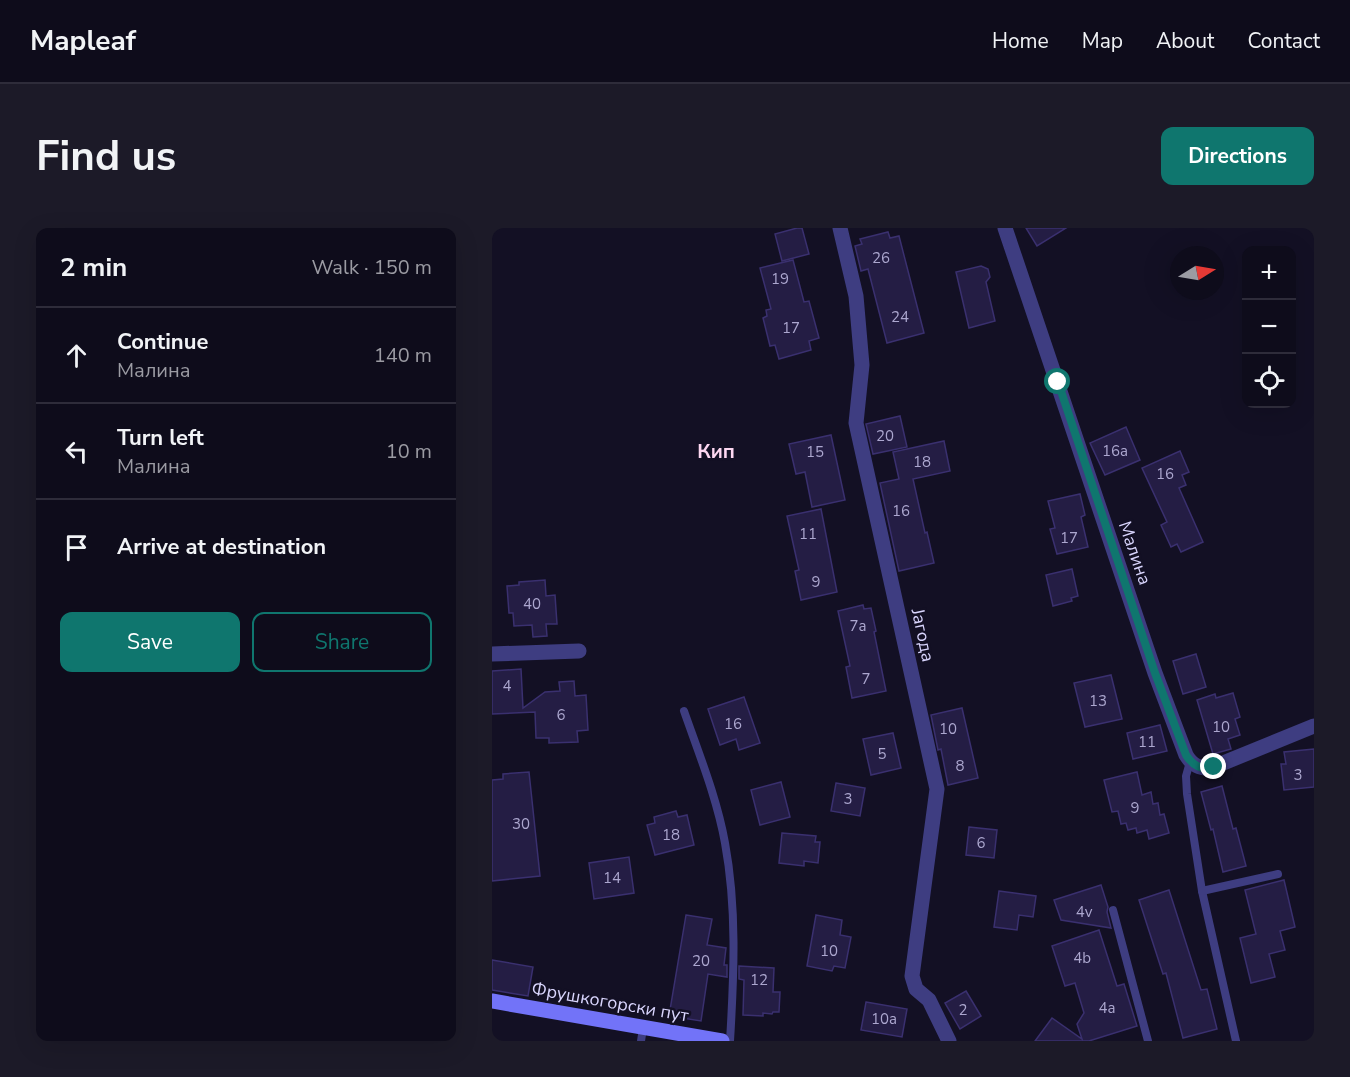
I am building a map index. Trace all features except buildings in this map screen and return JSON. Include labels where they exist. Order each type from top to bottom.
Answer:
[{"type":"street","name":"Јагода","points":[[840,228],[856,296],[862,365],[856,423],[937,789],[912,976],[916,989],[929,1000],[949,1041]]},
{"type":"street","name":"Малина","points":[[1005,228],[1155,673],[1190,762]]},
{"type":"street","points":[[492,654],[579,651]]},
{"type":"street","points":[[1190,762],[1203,769],[1214,767],[1314,726]]},
{"type":"street","name":"Фрушкогорски пут","points":[[492,1001],[642,1034],[722,1041]]},
{"type":"lane","points":[[684,711],[710,784],[725,840],[730,874],[733,953],[730,1041]]},
{"type":"lane","points":[[1190,762],[1186,776],[1186,794],[1202,891],[1236,1041]]},
{"type":"lane","points":[[1202,891],[1278,874]]},
{"type":"lane","points":[[1113,910],[1148,1041]]},
{"type":"district","name":"Кип","points":[[716,451]]},
{"type":"route","points":[[1058,382],[1155,673],[1186,755],[1196,766],[1203,769],[1214,767]]}]
